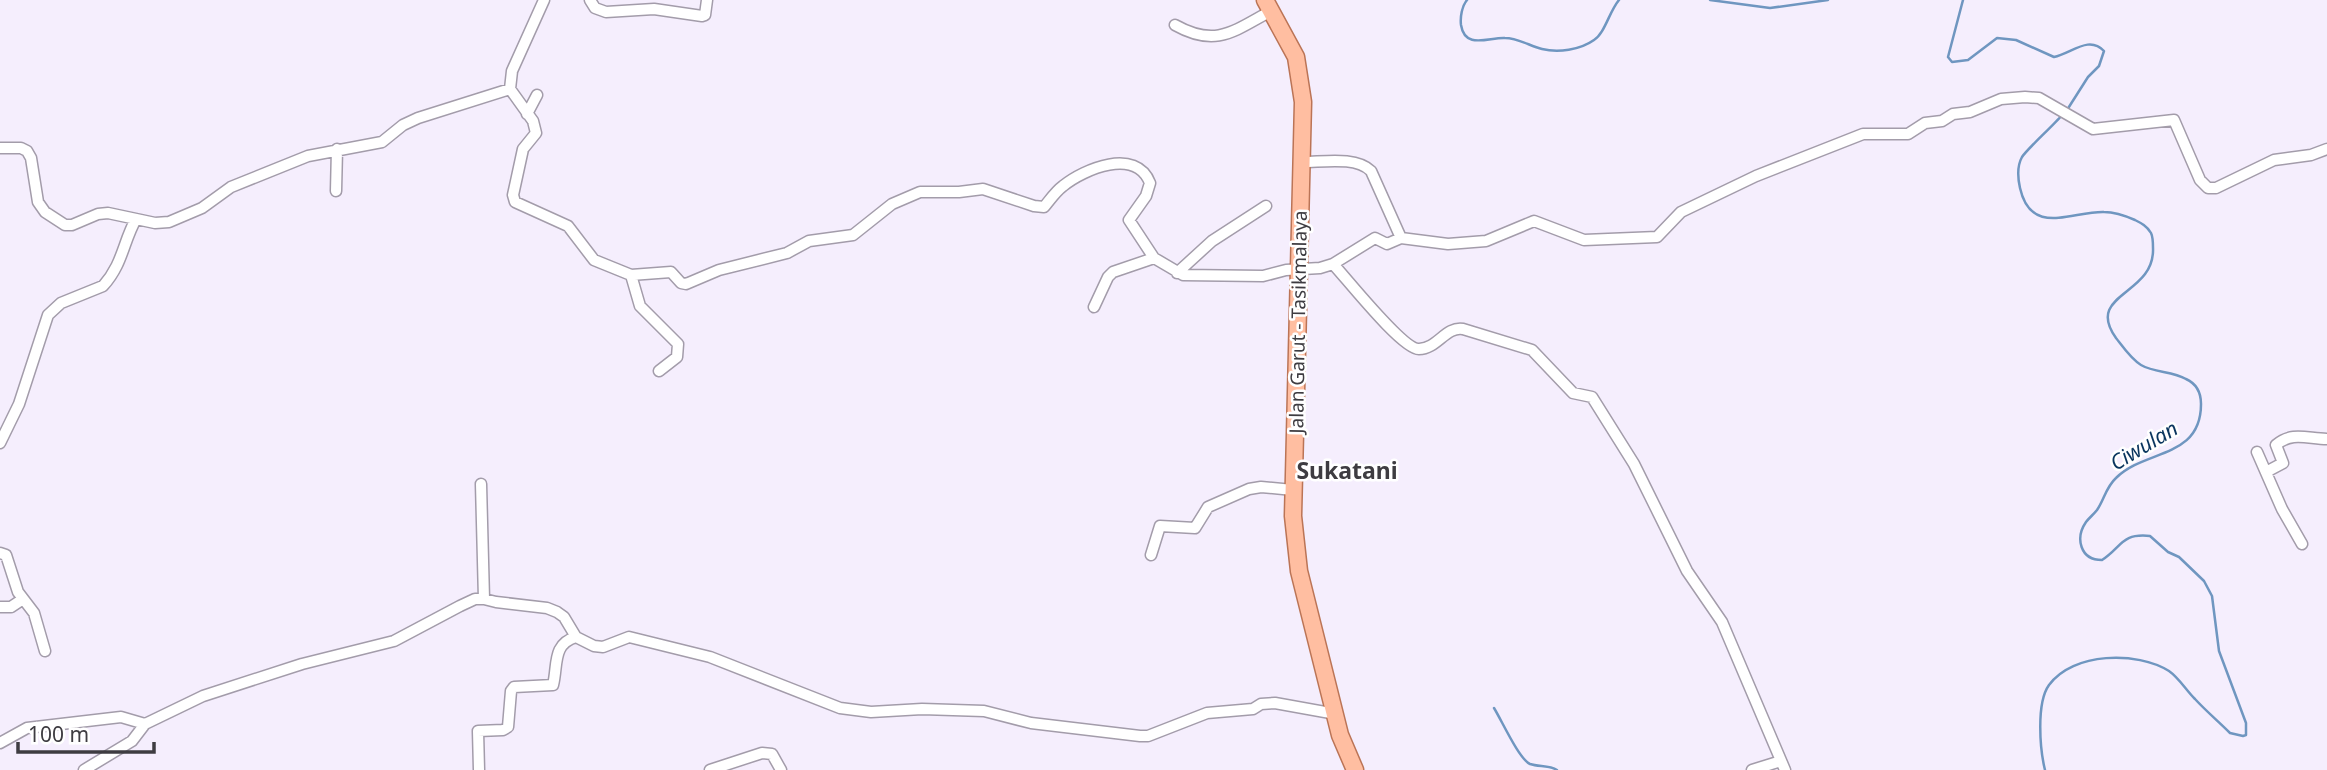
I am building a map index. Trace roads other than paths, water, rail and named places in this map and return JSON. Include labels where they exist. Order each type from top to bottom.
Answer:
[{"type":"main road","name":"Jalan Garut - Tasikmalaya","points":[[1268,6],[1292,47],[1299,66],[1303,102],[1293,490],[1299,571],[1340,735],[1355,770]]},
{"type":"street","points":[[544,0],[512,71],[509,89],[535,125],[537,133],[523,149],[513,195],[515,202],[568,226],[594,260],[631,275],[671,272],[681,283],[686,284],[719,270],[788,253],[810,241],[853,235],[892,204],[920,192],[983,189],[1044,207],[1067,183],[1105,164],[1115,163],[1140,169],[1150,183],[1146,196],[1129,219],[1154,258],[1177,273],[1264,276],[1286,270],[1333,264],[1372,239],[1387,244],[1401,238],[1448,244],[1486,241],[1536,221],[1563,234],[1584,240],[1657,237],[1681,212],[1718,193],[1863,134],[1908,134],[1925,123],[1942,121],[1953,114],[1967,113],[2008,98],[2032,97],[2094,130],[2174,120],[2200,180],[2208,188],[2216,188],[2274,160],[2311,155],[2327,149]]},
{"type":"street","points":[[590,0],[595,8],[606,12],[654,9],[702,16],[705,14],[707,0]]},
{"type":"street","points":[[1175,25],[1196,35],[1219,37],[1268,6]]},
{"type":"street","points":[[0,148],[21,148],[27,151],[31,158],[38,202],[55,220],[72,225],[98,214],[108,213],[155,223],[169,222],[184,218],[231,187],[308,156],[382,142],[402,125],[418,118],[509,89]]},
{"type":"street","points":[[527,114],[537,95]]},
{"type":"street","points":[[336,191],[337,149]]},
{"type":"street","points":[[1303,162],[1349,162],[1366,165],[1401,238]]},
{"type":"street","points":[[1177,273],[1212,241],[1266,206]]},
{"type":"street","points":[[0,443],[19,404],[48,316],[61,303],[107,282],[121,260],[129,231],[136,219]]},
{"type":"street","points":[[1094,307],[1108,276],[1154,258]]},
{"type":"street","points":[[1333,264],[1410,347],[1418,350],[1426,348],[1455,328],[1463,329],[1532,350],[1573,393],[1592,397],[1634,464],[1687,571],[1722,622],[1783,765],[1752,770]]},
{"type":"street","points":[[631,275],[640,306],[678,344],[677,357],[659,370]]},
{"type":"street","points":[[2266,472],[2283,463],[2276,445],[2284,439],[2295,436],[2327,439]]},
{"type":"street","points":[[2257,452],[2282,509],[2302,544]]},
{"type":"street","points":[[481,484],[484,599]]},
{"type":"street","points":[[1151,555],[1160,526],[1195,528],[1208,507],[1255,487],[1293,490]]},
{"type":"street","points":[[0,553],[8,557],[11,576],[34,613],[45,651]]},
{"type":"street","points":[[0,607],[11,607],[23,599]]},
{"type":"street","points":[[84,770],[132,741],[145,724],[203,696],[302,664],[394,640],[475,599],[547,608],[564,617],[576,638],[594,646],[603,647],[629,637],[710,657],[840,708],[871,712],[922,709],[984,711],[1031,723],[1140,736],[1148,736],[1207,713],[1253,709],[1261,704],[1275,703],[1336,714]]},
{"type":"street","points":[[479,770],[478,731],[503,730],[508,727],[511,691],[514,687],[553,685],[556,662],[562,645],[565,641],[576,638]]},
{"type":"street","points":[[0,743],[27,728],[121,717],[145,724]]},
{"type":"street","points":[[710,770],[762,753],[772,754],[781,770]]},
{"type":"waterway","name":"Ciwulan","points":[[1467,0],[1461,22],[1463,33],[1472,40],[1510,38],[1555,51],[1576,48],[1598,37],[1619,0]]},
{"type":"waterway","name":"Ciwulan","points":[[1710,0],[1770,8],[1828,0]]},
{"type":"waterway","name":"Ciwulan","points":[[1963,0],[1948,57],[1952,62],[1968,60],[1997,38],[2016,40],[2054,57],[2086,45],[2098,46],[2104,51],[2099,66],[2088,77],[2067,110]]},
{"type":"waterway","name":"Ciwulan","points":[[2045,770],[2040,727],[2042,703],[2049,685],[2073,666],[2106,658],[2140,660],[2169,671],[2230,733],[2246,735],[2246,723],[2219,651],[2212,596],[2204,581],[2179,557],[2168,552],[2150,536],[2127,539],[2102,560],[2084,552],[2080,541],[2086,522],[2097,510],[2107,489],[2116,478],[2128,469],[2182,444],[2192,435],[2199,422],[2201,400],[2198,389],[2190,381],[2181,376],[2146,368],[2137,362],[2127,353],[2108,323],[2114,302],[2144,276],[2151,264],[2153,240],[2148,228],[2120,214],[2108,212],[2043,217],[2033,212],[2025,203],[2019,181],[2020,161],[2029,148],[2062,115]]},
{"type":"waterway","points":[[1494,708],[1526,761],[1557,770]]},
{"type":"district","name":"Sukatani","points":[[1347,471]]}]
